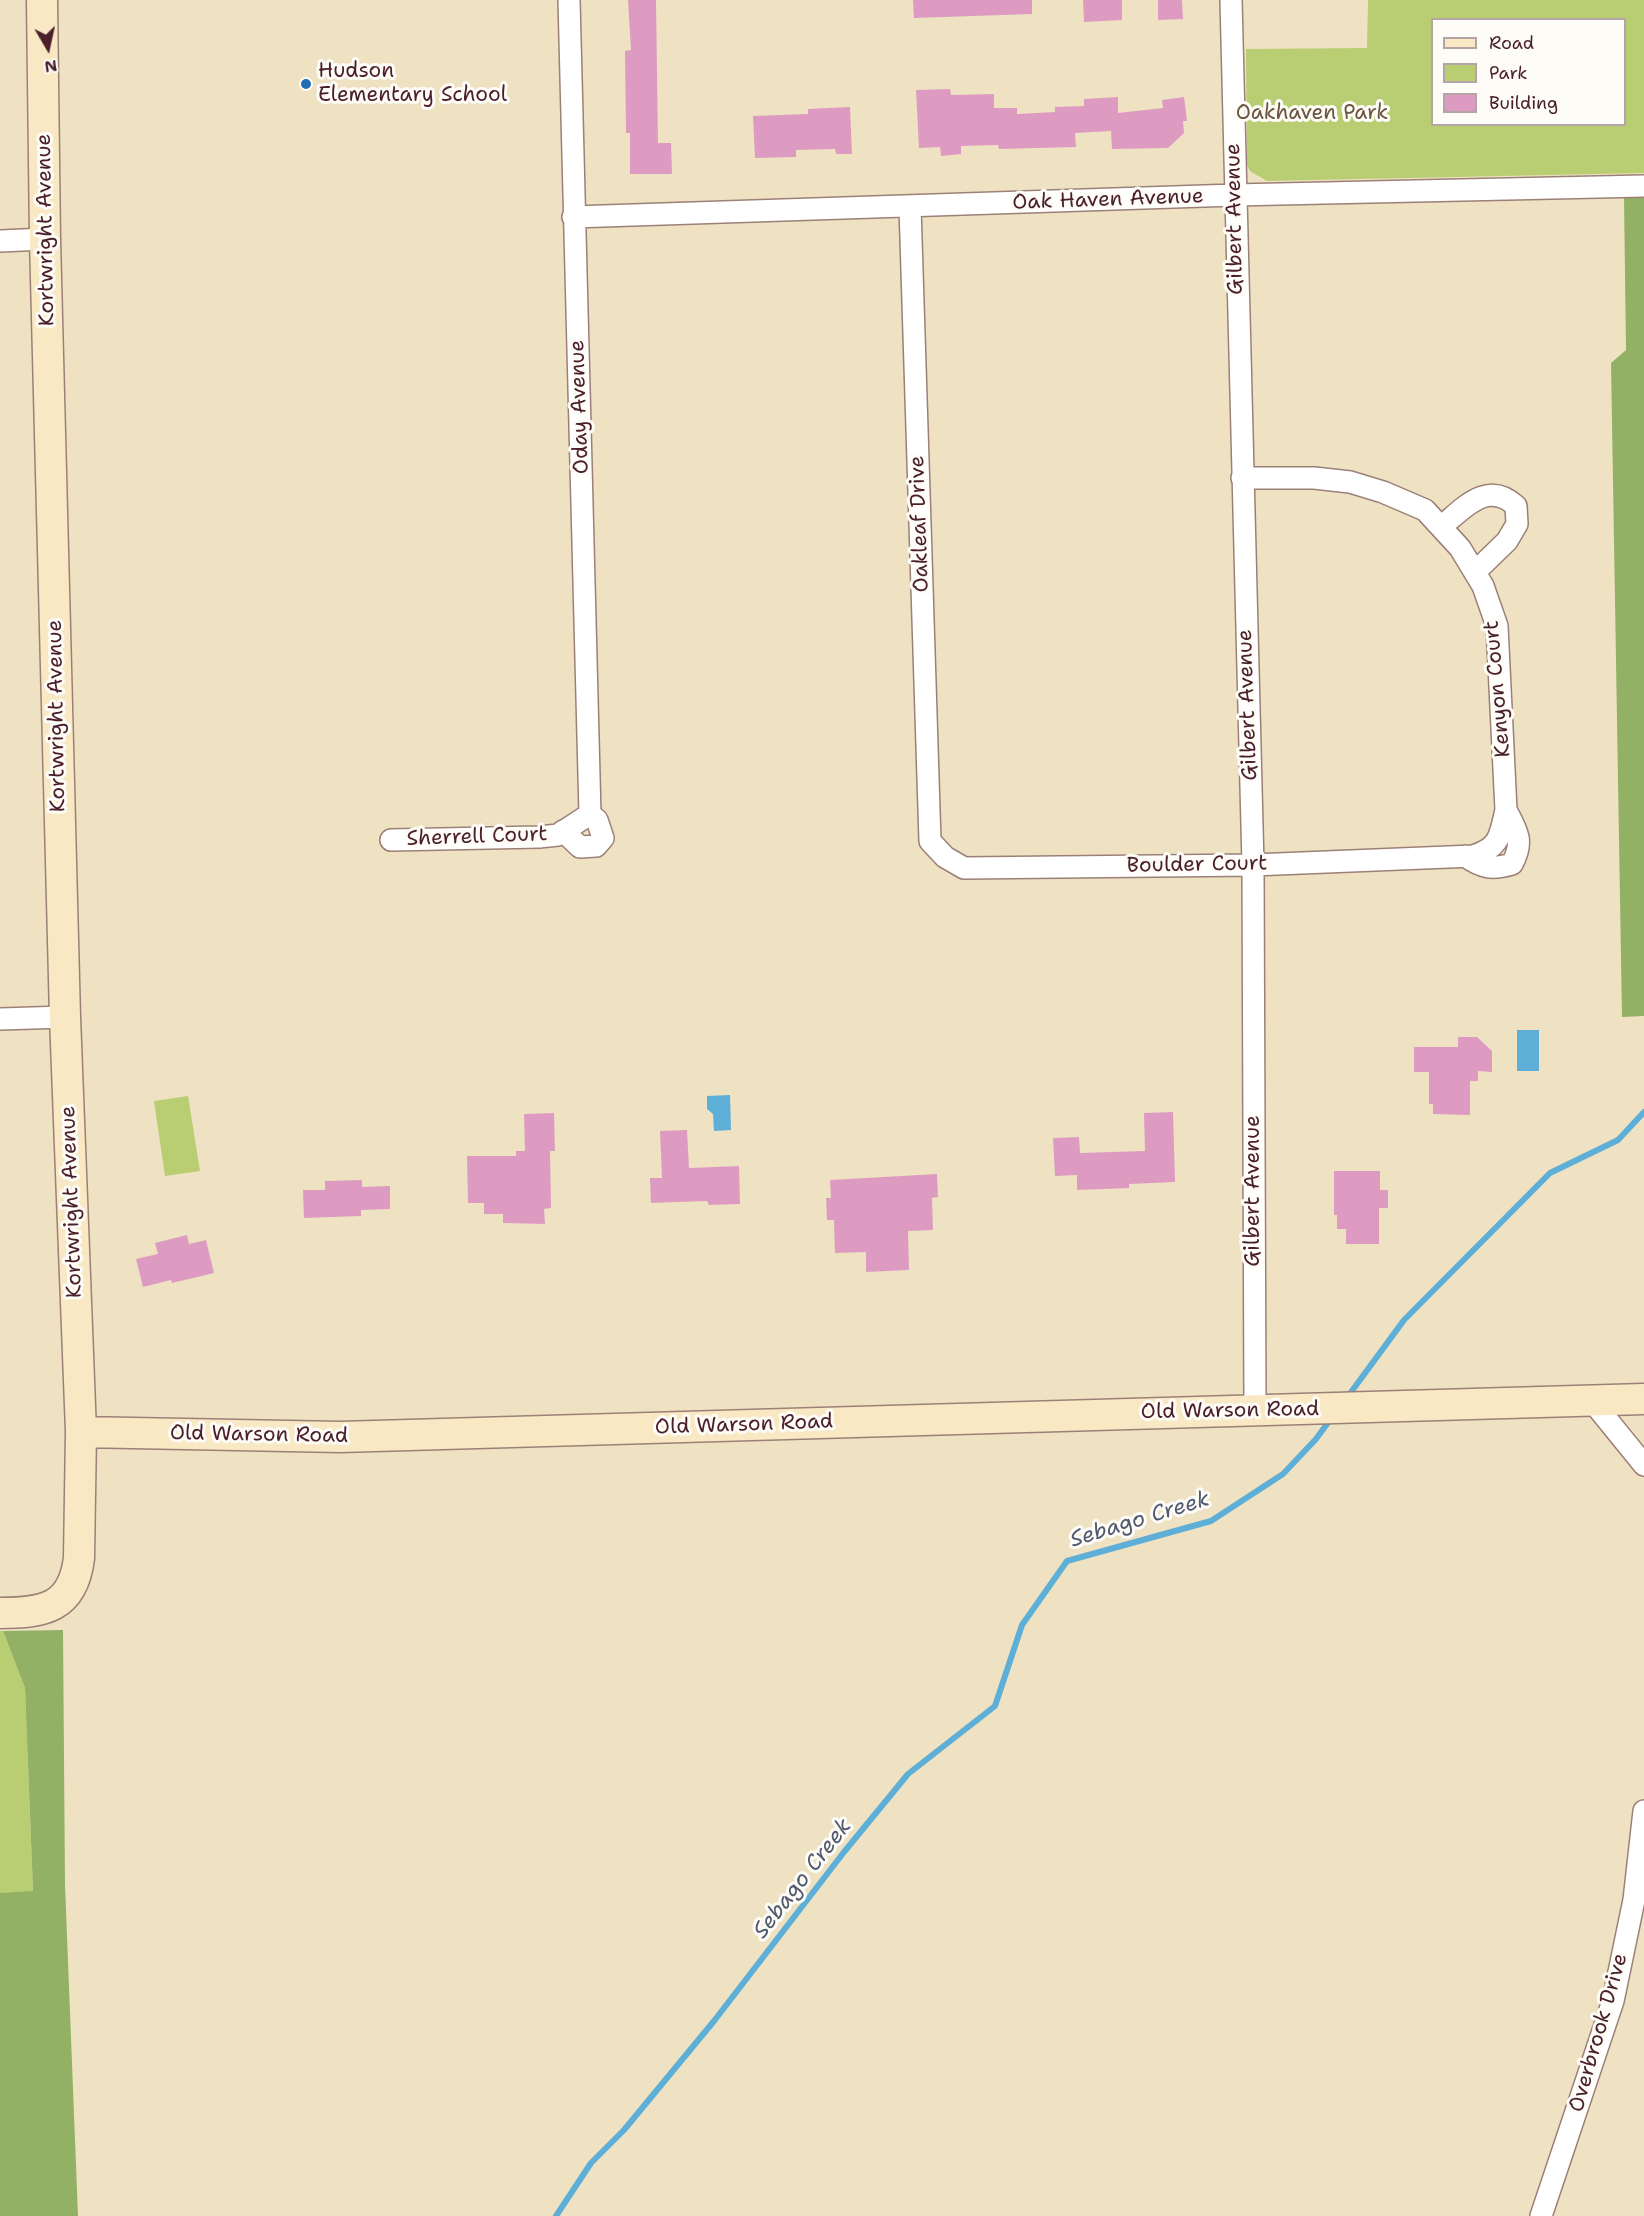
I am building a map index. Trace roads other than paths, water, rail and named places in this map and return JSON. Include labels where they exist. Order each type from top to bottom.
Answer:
[{"type":"street","name":"Kortwright Avenue","points":[[42,0],[45,239],[65,1017],[81,1432]]},
{"type":"street","name":"Oday Avenue","points":[[569,0],[590,814]]},
{"type":"street","name":"Gilbert Avenue","points":[[1231,0],[1252,865],[1255,1410]]},
{"type":"street","name":"Oak Haven Avenue","points":[[573,217],[1234,195],[1644,186]]},
{"type":"street","name":"Oakleaf Drive","points":[[910,207],[930,841]]},
{"type":"street","points":[[0,241],[45,239]]},
{"type":"street","name":"Kenyon Court","points":[[1242,478],[1314,477],[1350,482],[1425,510],[1460,548],[1475,572],[1483,586],[1497,626],[1506,810],[1515,828],[1520,850],[1512,864],[1494,870],[1477,865],[1469,856]]},
{"type":"street","points":[[1441,528],[1469,502],[1488,495],[1506,496],[1516,506],[1517,524],[1507,541],[1475,572]]},
{"type":"street","name":"Sherrell Court","points":[[391,840],[539,837],[563,831],[590,814],[597,820],[603,838],[596,846],[580,847],[563,831]]},
{"type":"street","name":"Boulder Court","points":[[930,841],[945,857],[964,868],[1252,865],[1469,856]]},
{"type":"street","points":[[0,1019],[65,1017]]},
{"type":"street","name":"Old Warson Road","points":[[81,1432],[340,1437],[1644,1399]]},
{"type":"street","points":[[1592,1401],[1644,1465]]},
{"type":"street","points":[[0,1613],[30,1613],[48,1609],[64,1597],[77,1576],[81,1432]]},
{"type":"street","name":"Overbrook Drive","points":[[1541,2216],[1613,2001],[1634,1899],[1644,1810]]},
{"type":"water","points":[[1517,1030],[1539,1030],[1539,1071],[1517,1071]]},
{"type":"water","points":[[730,1095],[731,1130],[714,1131],[713,1114],[707,1109],[707,1096]]},
{"type":"waterway","name":"Sebago Creek","points":[[1346,1399],[1404,1320],[1550,1173],[1618,1140],[1644,1112]]},
{"type":"waterway","name":"Sebago Creek","points":[[556,2216],[591,2163],[624,2130],[714,2021],[844,1852],[908,1774],[995,1706],[1022,1625],[1067,1561],[1211,1521],[1283,1474],[1316,1439],[1332,1417]]},
{"type":"place","name":"Hudson Elementary School","points":[[306,84]]},
{"type":"park label","name":"Oakhaven Park","points":[[1312,114]]}]
